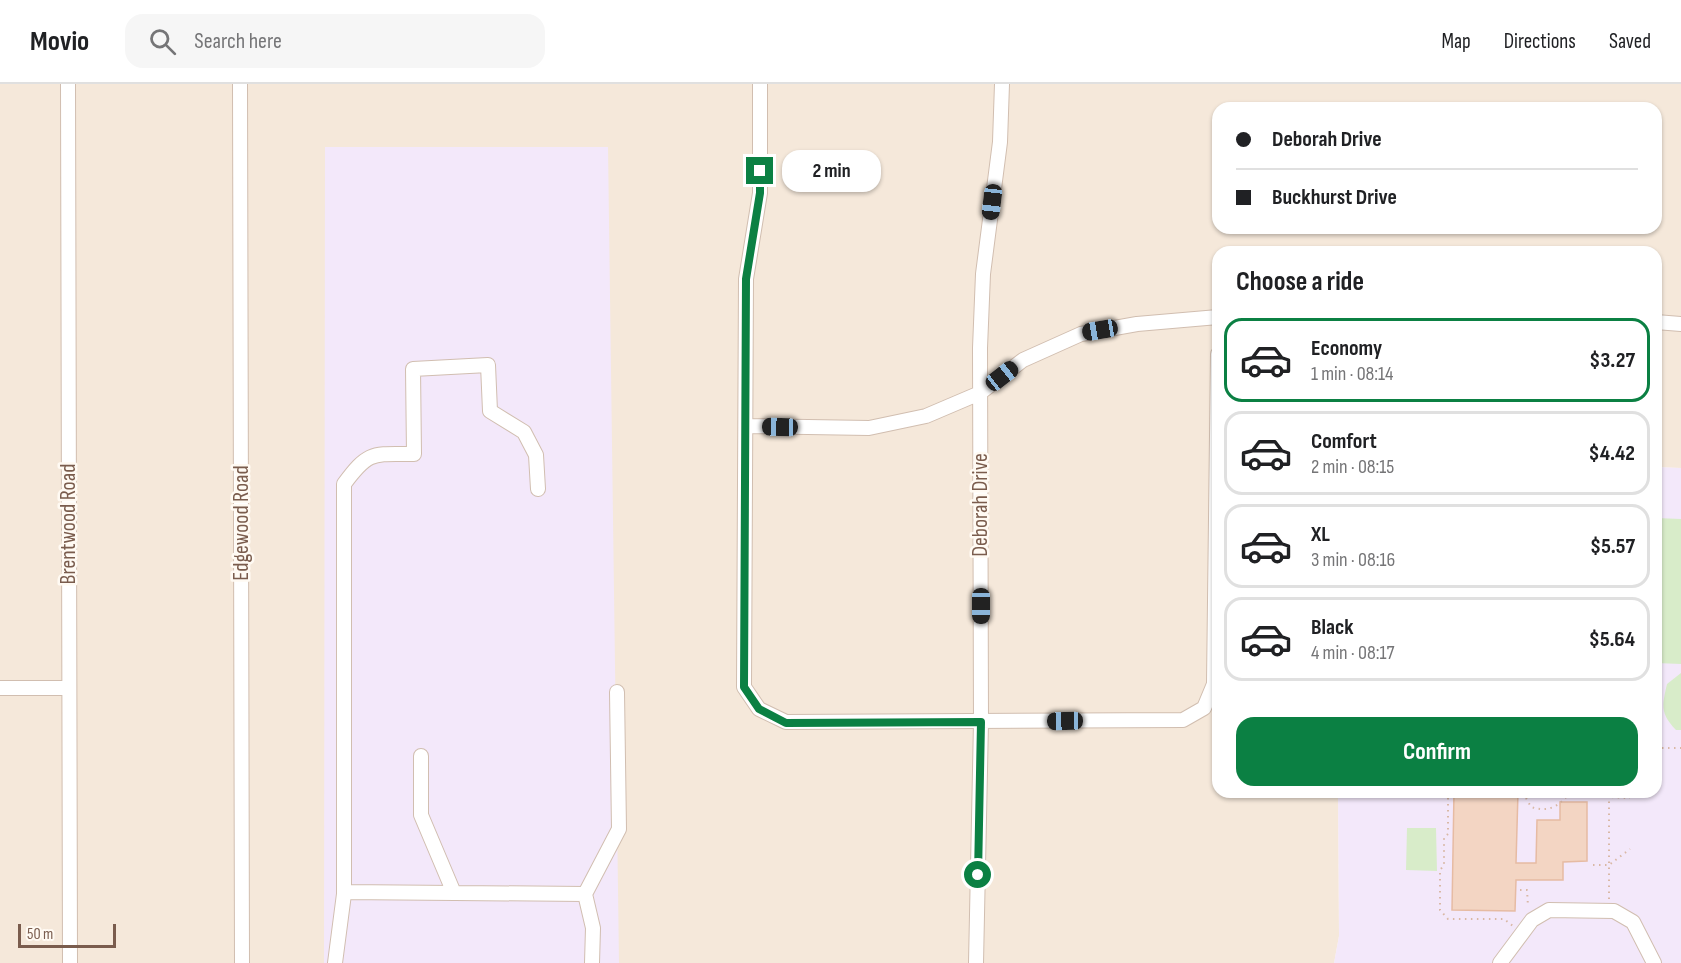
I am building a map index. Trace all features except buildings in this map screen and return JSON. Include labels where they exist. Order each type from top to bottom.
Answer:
[{"type":"street","name":"Brentwood Road","points":[[68,84],[70,963]]},
{"type":"street","name":"Edgewood Road","points":[[240,84],[242,963]]},
{"type":"street","points":[[760,84],[760,193],[746,279],[744,687],[759,709],[786,723],[1183,720],[1204,708],[1212,689]]},
{"type":"street","name":"Deborah Drive","points":[[976,963],[981,722],[980,393],[983,274],[1000,142],[1002,84]]},
{"type":"street","points":[[746,426],[869,428],[926,416],[980,393],[1023,360],[1081,334],[1137,324],[1212,318]]},
{"type":"street","points":[[1662,322],[1681,324]]},
{"type":"street","points":[[335,963],[344,892],[344,484],[360,462],[377,454],[414,454],[413,369],[488,365],[490,411],[524,432],[536,456],[538,489]]},
{"type":"street","points":[[0,688],[68,688]]},
{"type":"street","points":[[592,963],[593,928],[585,894],[619,829],[617,692]]},
{"type":"street","points":[[421,756],[421,815],[454,892]]},
{"type":"street","points":[[344,892],[585,894]]},
{"type":"street","points":[[1500,963],[1532,920],[1550,910],[1614,911],[1633,922],[1654,963]]},
{"type":"path","points":[[1662,748],[1681,748]]},
{"type":"path","points":[[1448,798],[1448,834],[1444,838],[1444,865],[1440,870],[1440,910],[1448,919],[1504,919],[1516,929]]},
{"type":"path","points":[[1528,798],[1531,807],[1541,810],[1552,809],[1566,798]]},
{"type":"path","points":[[1609,798],[1609,899]]},
{"type":"path","points":[[1593,865],[1609,865],[1630,849]]},
{"type":"path","points":[[1520,890],[1527,890],[1527,905],[1531,911]]},
{"type":"shaded area","points":[[0,84],[1681,84],[1681,468],[1662,467],[1662,246],[1212,246],[1212,798],[1338,798],[1339,936],[1334,963],[0,963]]},
{"type":"shaded area","points":[[325,147],[608,147],[619,963],[324,963]]},
{"type":"shaded area","points":[[1662,467],[1681,468],[1681,963],[1334,963],[1339,936],[1338,798],[1662,798]]},
{"type":"green space","points":[[1662,518],[1681,519],[1681,664],[1662,663]]},
{"type":"green space","points":[[1681,673],[1681,730],[1676,730],[1667,719],[1663,704],[1667,684]]},
{"type":"green space","points":[[1407,828],[1436,828],[1437,871],[1406,870]]},
{"type":"route","points":[[760,171],[760,193],[746,279],[744,687],[759,709],[786,723],[981,722],[978,875]]}]
